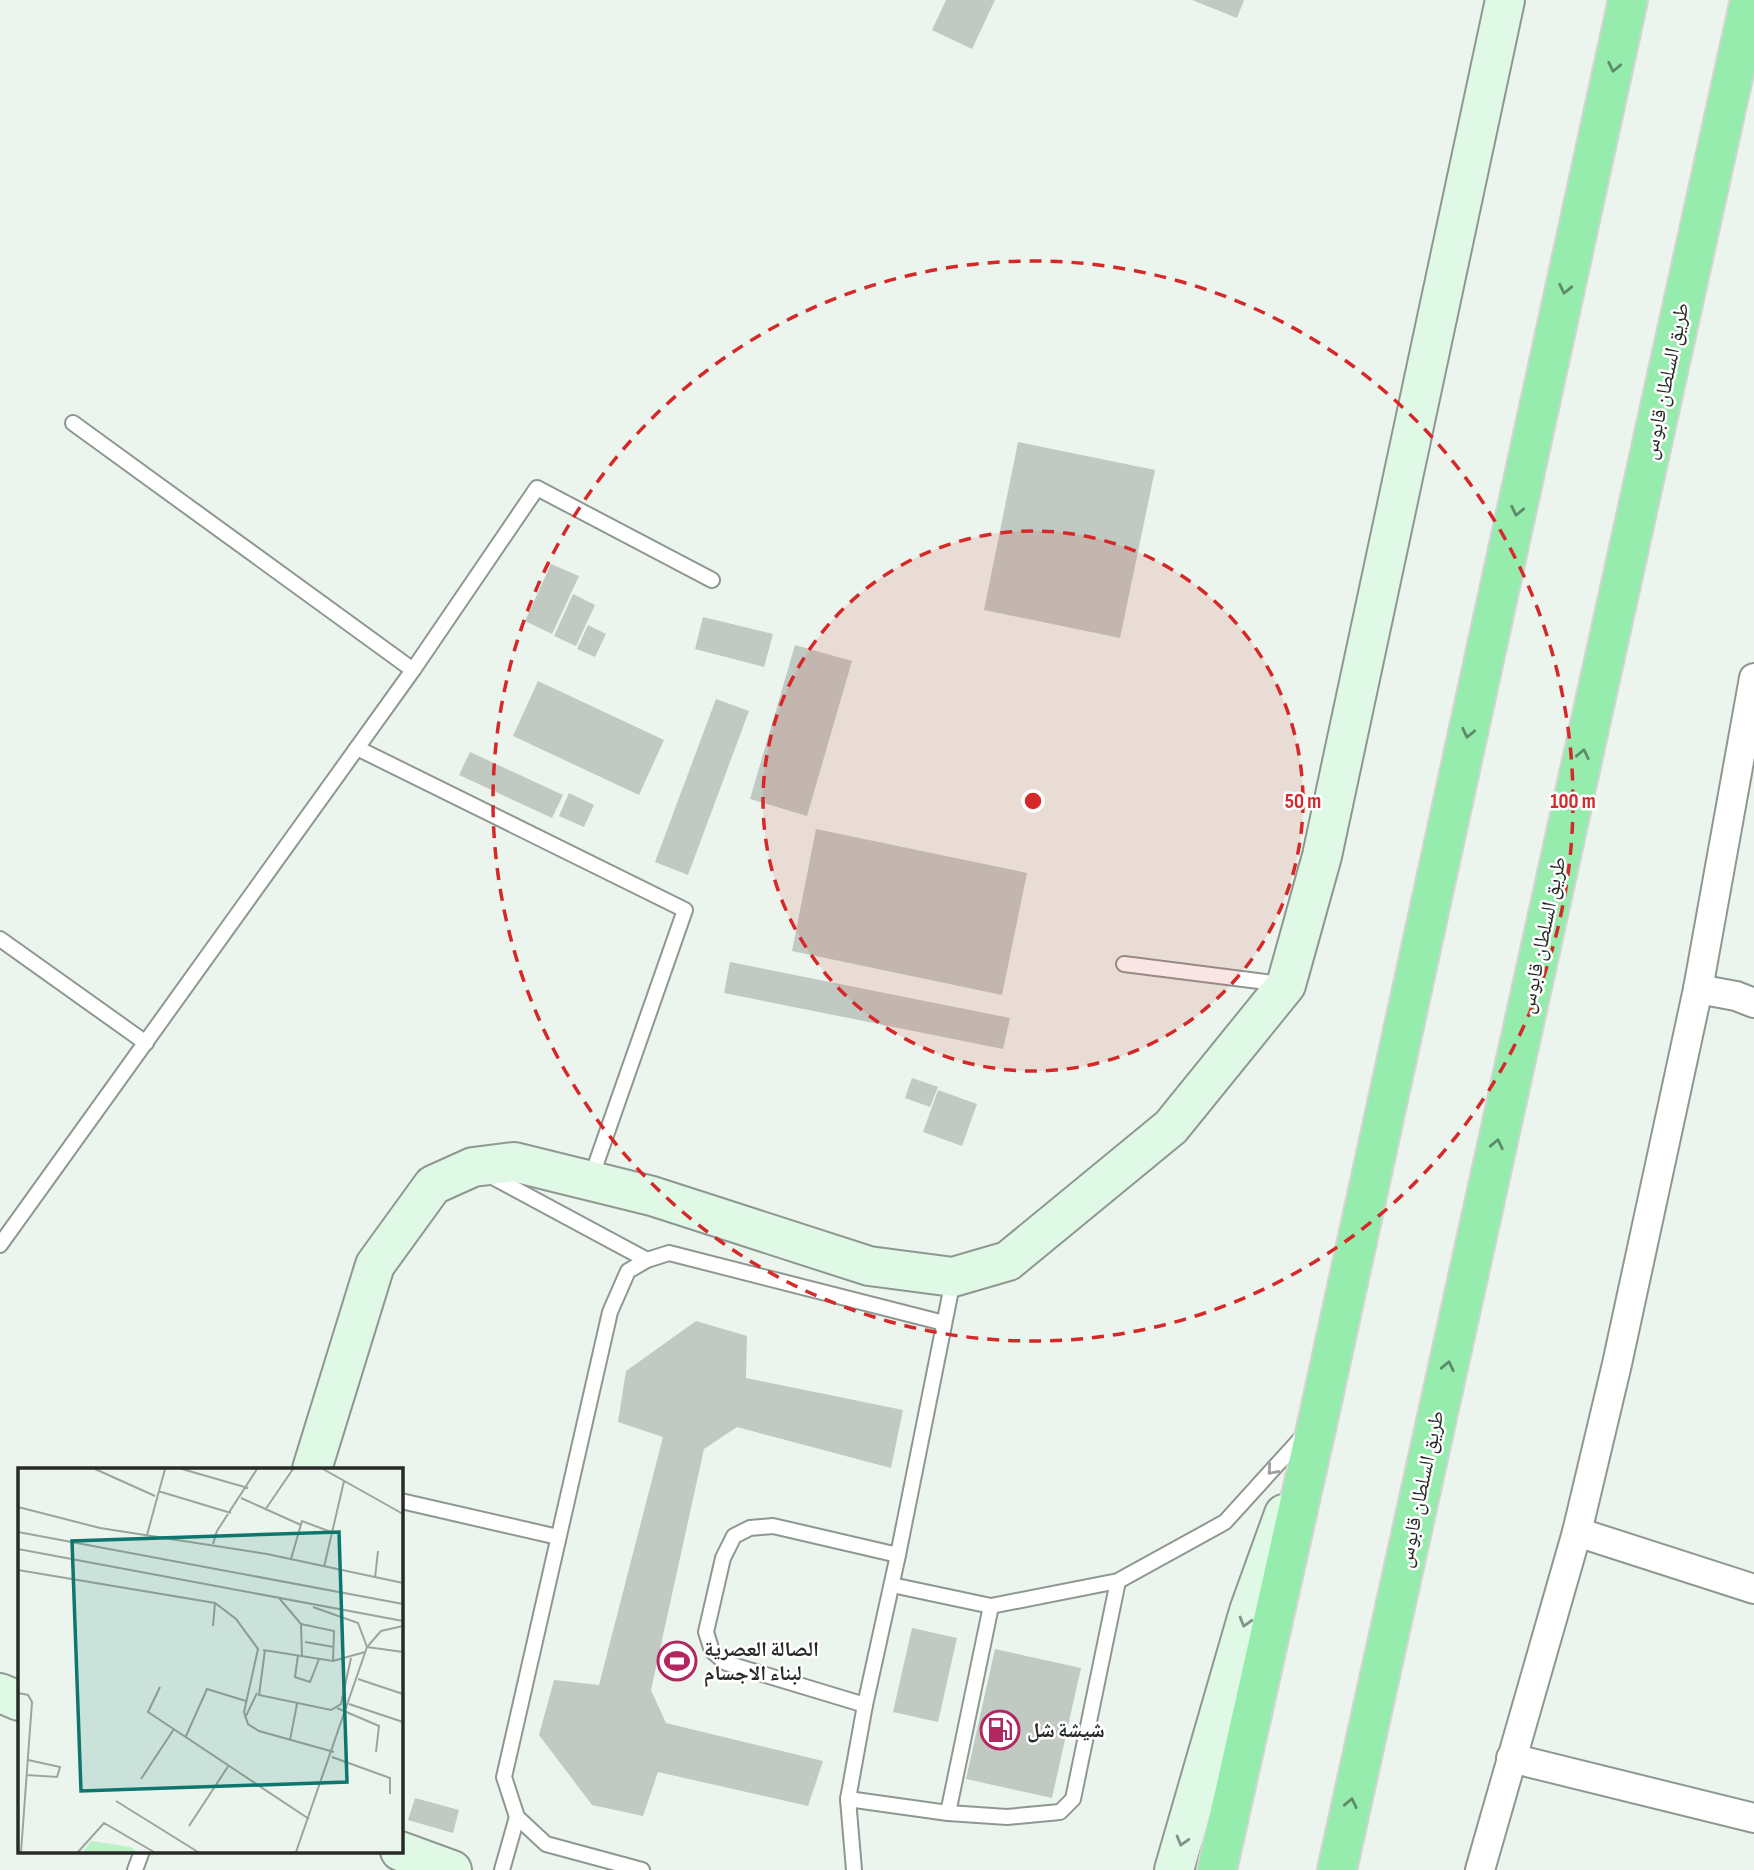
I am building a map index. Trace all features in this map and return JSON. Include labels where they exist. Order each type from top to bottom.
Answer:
[{"type":"highway","points":[[1217,1870],[1628,0]]},
{"type":"highway","name":"طريق السلطان قابوس","points":[[1337,1870],[1750,0]]},
{"type":"street","points":[[312,1468],[375,1265],[433,1185],[474,1167],[514,1162],[652,1196],[869,1266],[953,1278],[1008,1261],[1171,1127],[1286,985],[1322,856],[1505,0]]},
{"type":"street","points":[[1480,1870],[1577,1532],[1623,1337],[1698,989],[1754,678]]},
{"type":"street","points":[[1698,989],[1737,996],[1754,1003]]},
{"type":"street","points":[[1174,1870],[1249,1611],[1318,1420]]},
{"type":"street","points":[[1577,1532],[1754,1589]]},
{"type":"street","points":[[0,1693],[18,1701]]},
{"type":"street","points":[[1511,1758],[1754,1818]]},
{"type":"street","points":[[402,1852],[452,1870]]},
{"type":"lane","points":[[73,423],[413,670]]},
{"type":"lane","points":[[0,1245],[413,670],[537,488],[712,580]]},
{"type":"lane","points":[[357,748],[685,910],[590,1181]]},
{"type":"lane","points":[[0,939],[146,1043]]},
{"type":"lane","points":[[1124,964],[1286,985]]},
{"type":"lane","points":[[474,1167],[647,1260]]},
{"type":"lane","points":[[642,1870],[546,1844],[517,1817],[504,1777],[610,1312],[628,1270],[669,1253],[944,1323]]},
{"type":"lane","points":[[854,1870],[848,1799],[953,1278]]},
{"type":"lane","points":[[892,1585],[992,1606],[1118,1581],[1225,1522],[1318,1420]]},
{"type":"lane","points":[[402,1501],[558,1536]]},
{"type":"lane","points":[[865,1705],[726,1663],[712,1651],[706,1632],[723,1558],[734,1536],[750,1528],[773,1527],[898,1555]]},
{"type":"lane","points":[[848,1799],[948,1813],[1007,1817],[1060,1812],[1073,1799],[1118,1581]]},
{"type":"lane","points":[[948,1813],[992,1606]]},
{"type":"lane","points":[[502,1870],[517,1817]]},
{"type":"lane","points":[[135,1870],[141,1853]]},
{"type":"building","points":[[946,0],[995,0],[972,49],[932,30]]},
{"type":"building","points":[[1192,0],[1244,0],[1237,18]]},
{"type":"building","points":[[1018,442],[1155,470],[1120,638],[984,610]]},
{"type":"building","points":[[551,564],[579,576],[552,634],[525,621]]},
{"type":"building","points":[[573,594],[595,605],[576,646],[554,636]]},
{"type":"building","points":[[703,617],[773,634],[764,667],[695,649]]},
{"type":"building","points":[[588,625],[606,634],[595,657],[577,649]]},
{"type":"building","points":[[795,645],[852,661],[807,816],[750,799]]},
{"type":"building","points":[[538,681],[664,740],[639,795],[513,736]]},
{"type":"building","points":[[716,699],[749,711],[688,875],[655,862]]},
{"type":"building","points":[[470,752],[563,795],[552,818],[459,775]]},
{"type":"building","points":[[569,793],[594,805],[584,827],[559,816]]},
{"type":"building","points":[[816,829],[1027,873],[1002,995],[792,951]]},
{"type":"building","points":[[730,962],[1010,1018],[1003,1049],[724,993]]},
{"type":"building","points":[[912,1078],[938,1087],[930,1107],[905,1098]]},
{"type":"building","points":[[938,1090],[977,1104],[962,1146],[923,1132]]},
{"type":"building","points":[[696,1321],[747,1336],[746,1378],[903,1410],[891,1468],[737,1427],[704,1449],[651,1690],[666,1723],[823,1761],[808,1806],[658,1772],[643,1816],[592,1805],[539,1735],[554,1680],[599,1685],[663,1437],[618,1422],[626,1371]]},
{"type":"building","points":[[912,1628],[957,1638],[938,1722],[893,1712]]},
{"type":"building","points":[[995,1649],[1081,1668],[1052,1798],[966,1779]]},
{"type":"building","points":[[415,1798],[459,1810],[453,1833],[408,1820]]},
{"type":"place","name":"الصالة العصرية لبناء الاجسام","points":[[677,1661]]},
{"type":"place","name":"شيشة شل","points":[[1000,1730]]}]
